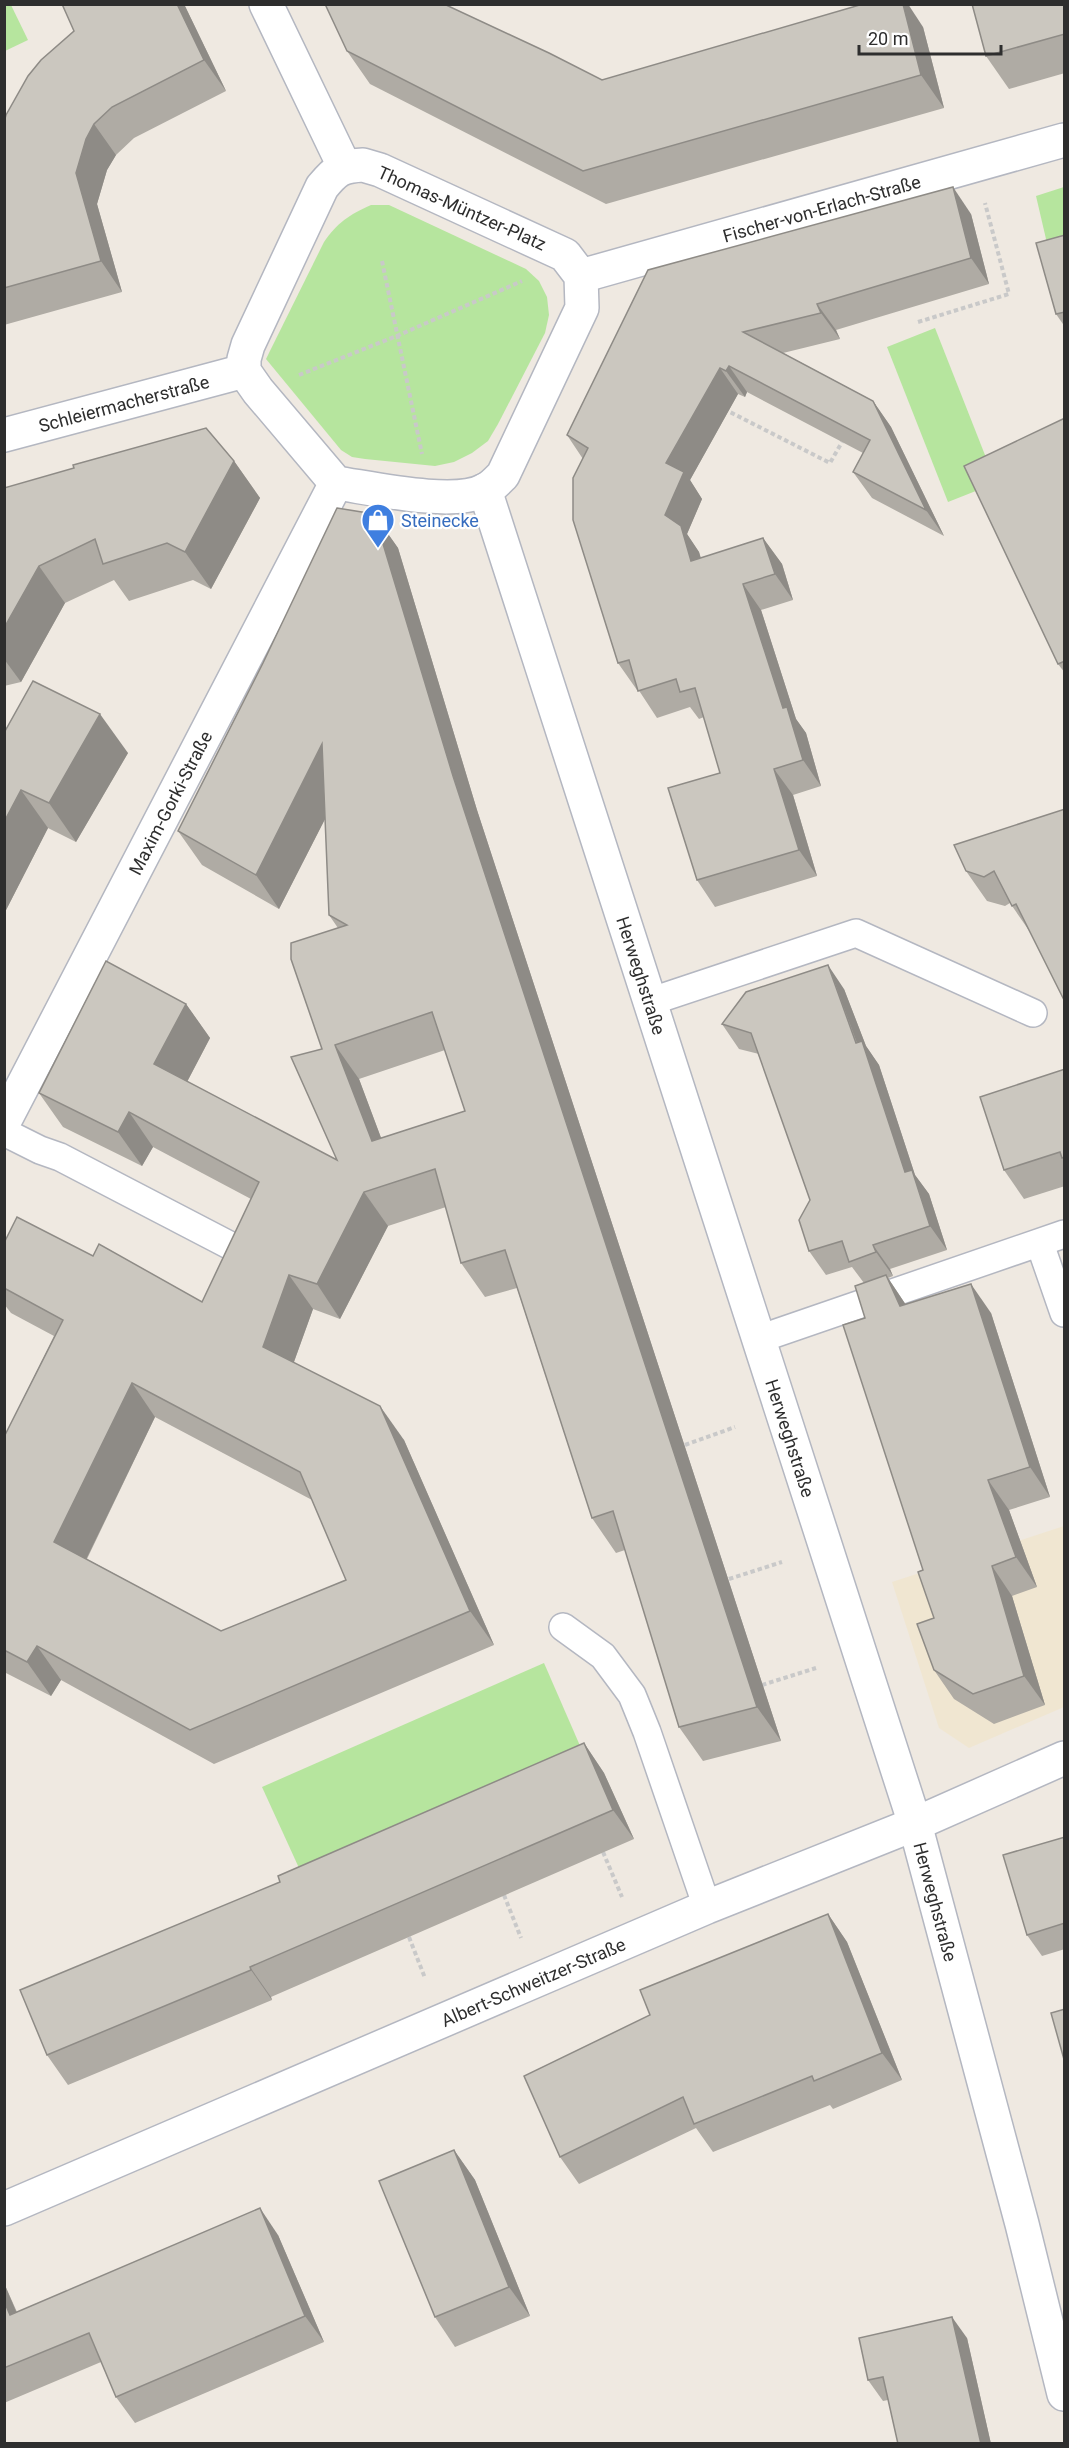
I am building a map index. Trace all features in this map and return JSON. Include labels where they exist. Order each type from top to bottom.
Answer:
[{"type":"street","points":[[266,4],[344,166],[322,187],[248,345],[244,359],[244,371],[258,392],[336,483],[438,496],[467,495],[485,490],[503,475],[582,308],[580,276]]},
{"type":"street","name":"Fischer-von-Erlach-Straße","points":[[580,276],[1065,140]]},
{"type":"street","name":"Thomas-Müntzer-Platz","points":[[344,166],[363,165],[380,170],[565,255],[580,276]]},
{"type":"street","name":"Schleiermacherstraße","points":[[4,435],[244,371]]},
{"type":"street","name":"Maxim-Gorki-Straße","points":[[4,1122],[336,483]]},
{"type":"street","name":"Herweghstraße","points":[[485,490],[915,1824],[1065,2394]]},
{"type":"street","name":"Albert-Schweitzer-Straße","points":[[4,2209],[707,1907],[915,1824],[1065,1758]]},
{"type":"lane","points":[[649,1002],[856,933],[1033,1013]]},
{"type":"lane","points":[[4,1132],[70,1162],[231,1246]]},
{"type":"lane","points":[[759,1339],[1065,1234]]},
{"type":"lane","points":[[1040,1244],[1065,1313]]},
{"type":"lane","points":[[563,1627],[603,1656],[632,1695],[647,1732],[707,1907]]},
{"type":"path","points":[[918,322],[1009,294],[983,197]]},
{"type":"path","points":[[382,261],[423,458]]},
{"type":"path","points":[[299,375],[399,335],[523,281]]},
{"type":"path","points":[[716,405],[830,463],[842,442]]},
{"type":"path","points":[[685,1445],[735,1427]]},
{"type":"path","points":[[729,1579],[782,1562]]},
{"type":"path","points":[[762,1685],[816,1668]]},
{"type":"path","points":[[603,1852],[622,1897]]},
{"type":"path","points":[[504,1895],[521,1938]]},
{"type":"path","points":[[409,1937],[425,1978]]},
{"type":"shaded area","points":[[1064,1526],[1064,1707],[969,1748],[939,1728],[892,1582]]},
{"type":"green space","points":[[4,5],[11,5],[28,40],[5,51]]},
{"type":"green space","points":[[1064,187],[1064,278],[1053,269],[1036,196]]},
{"type":"green space","points":[[371,205],[389,205],[526,269],[539,281],[547,297],[549,315],[545,333],[498,424],[488,441],[472,453],[454,462],[435,466],[352,457],[341,450],[266,359],[324,242],[344,220]]},
{"type":"green space","points":[[935,328],[996,483],[948,502],[887,347]]},
{"type":"green space","points":[[544,1663],[581,1748],[299,1868],[262,1787]]},
{"type":"building","points":[[62,4],[177,4],[204,60],[112,107],[94,124],[86,139],[76,173],[101,261],[4,288],[4,122],[28,76],[41,60],[74,31]]},
{"type":"building","points":[[325,4],[444,4],[602,80],[863,4],[903,4],[921,75],[583,171],[347,51]]},
{"type":"building","points":[[972,4],[1065,4],[1065,34],[986,56]]},
{"type":"building","points":[[953,187],[971,258],[817,304],[821,313],[743,332],[873,401],[926,510],[853,472],[870,440],[729,366],[726,371],[720,368],[666,463],[684,472],[665,515],[681,526],[691,561],[763,538],[775,574],[743,584],[783,708],[787,707],[803,760],[774,769],[799,850],[697,880],[668,788],[720,773],[695,688],[680,692],[676,679],[638,691],[629,660],[618,663],[573,520],[573,478],[588,448],[567,435],[648,270]]},
{"type":"building","points":[[1065,235],[1065,312],[1056,314],[1036,243]]},
{"type":"building","points":[[1065,418],[1065,661],[1058,664],[964,466]]},
{"type":"building","points":[[206,428],[234,461],[185,552],[167,543],[103,564],[95,539],[39,566],[4,628],[4,488],[74,468],[73,465]]},
{"type":"building","points":[[337,508],[374,514],[453,776],[757,1707],[679,1727],[613,1511],[592,1518],[505,1250],[461,1263],[435,1169],[364,1192],[317,1284],[289,1275],[263,1347],[380,1406],[470,1611],[190,1730],[37,1646],[27,1662],[4,1650],[4,1437],[63,1320],[4,1288],[4,1243],[17,1217],[93,1256],[99,1244],[202,1302],[259,1182],[129,1112],[118,1132],[39,1093],[106,961],[186,1004],[154,1064],[337,1160],[291,1057],[322,1049],[291,959],[291,943],[347,925],[329,915],[322,744],[256,875],[178,831],[263,663]],"holes":[[[432,1012],[465,1111],[372,1141],[335,1045]],[[132,1383],[300,1472],[346,1580],[221,1631],[54,1542]]]},
{"type":"building","points":[[33,681],[100,714],[49,803],[21,790],[4,822],[4,733]]},
{"type":"building","points":[[1065,809],[1065,1002],[1016,904],[1012,906],[994,871],[984,877],[966,871],[954,845]]},
{"type":"building","points":[[828,965],[856,1043],[862,1041],[905,1172],[912,1170],[930,1226],[873,1245],[876,1252],[849,1262],[842,1241],[809,1251],[799,1220],[810,1200],[751,1033],[722,1024],[746,992]]},
{"type":"building","points":[[1065,1069],[1065,1157],[1062,1158],[1060,1152],[1004,1170],[980,1097]]},
{"type":"building","points":[[886,1275],[900,1306],[971,1284],[1030,1467],[988,1480],[1016,1557],[992,1566],[1024,1676],[973,1694],[934,1670],[917,1624],[934,1618],[918,1572],[923,1570],[843,1325],[865,1318],[855,1286]]},
{"type":"building","points":[[584,1743],[613,1810],[250,1967],[251,1970],[47,2055],[20,1990],[280,1882],[278,1876]]},
{"type":"building","points":[[1065,1837],[1065,1923],[1027,1935],[1003,1855]]},
{"type":"building","points":[[828,1914],[882,2053],[814,2081],[812,2076],[694,2124],[683,2097],[560,2157],[524,2076],[650,2015],[640,1990]]},
{"type":"building","points":[[1065,2009],[1065,2063],[1051,2013]]},
{"type":"building","points":[[454,2150],[509,2287],[435,2317],[379,2181]]},
{"type":"building","points":[[260,2208],[305,2316],[116,2397],[89,2333],[4,2368],[4,2301],[10,2315]]},
{"type":"building","points":[[952,2317],[981,2444],[898,2444],[883,2377],[868,2380],[859,2338]]},
{"type":"place","name":"Steinecke","points":[[378,549]]}]
